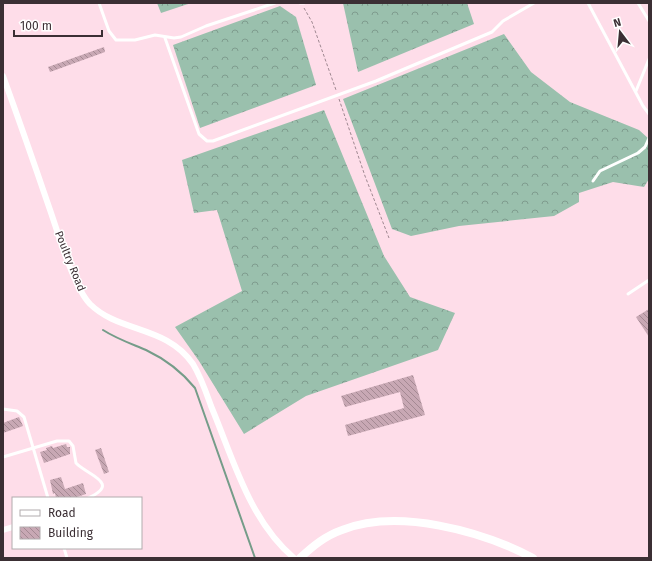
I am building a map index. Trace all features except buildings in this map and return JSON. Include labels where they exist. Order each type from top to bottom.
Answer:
[{"type":"main road","points":[[300,558],[314,544],[344,529],[370,523],[392,521],[434,525],[473,533],[504,544],[533,558]]},
{"type":"street","name":"Poultry Road","points":[[3,76],[63,248],[84,296],[94,307],[112,319],[152,333],[170,342],[189,360],[201,381],[256,511],[276,540],[294,558]]},
{"type":"lane","points":[[99,3],[109,31],[116,40],[135,40],[155,35],[165,38],[181,36],[275,3]]},
{"type":"lane","points":[[165,38],[199,134],[207,141],[232,135],[376,81],[492,32],[502,22],[534,3]]},
{"type":"lane","points":[[588,3],[649,114]]},
{"type":"lane","points":[[638,3],[649,21]]},
{"type":"lane","points":[[636,91],[649,59]]},
{"type":"lane","points":[[593,181],[600,171],[638,153],[645,148],[649,138]]},
{"type":"lane","points":[[628,294],[649,280]]},
{"type":"lane","points":[[3,409],[17,411],[22,414],[48,497]]},
{"type":"lane","points":[[3,457],[65,440],[72,444],[76,463],[97,476],[101,482],[102,488],[99,493],[90,497]]},
{"type":"path","points":[[302,3],[312,22],[365,176],[389,238]]},
{"type":"green space","points":[[157,3],[191,3],[161,13]]},
{"type":"green space","points":[[343,3],[467,3],[474,24],[358,72]]},
{"type":"green space","points":[[280,6],[296,17],[316,85],[200,128],[173,45]]},
{"type":"green space","points":[[504,34],[531,72],[570,102],[639,130],[649,139],[649,179],[644,187],[613,182],[579,193],[579,202],[554,216],[459,226],[411,236],[392,229],[343,99]]},
{"type":"green space","points":[[324,110],[384,256],[410,297],[455,313],[438,350],[306,396],[244,434],[199,361],[175,327],[242,291],[217,210],[194,213],[182,160]]},
{"type":"waterway","points":[[103,330],[119,339],[160,357],[179,371],[195,388],[255,558]]}]
